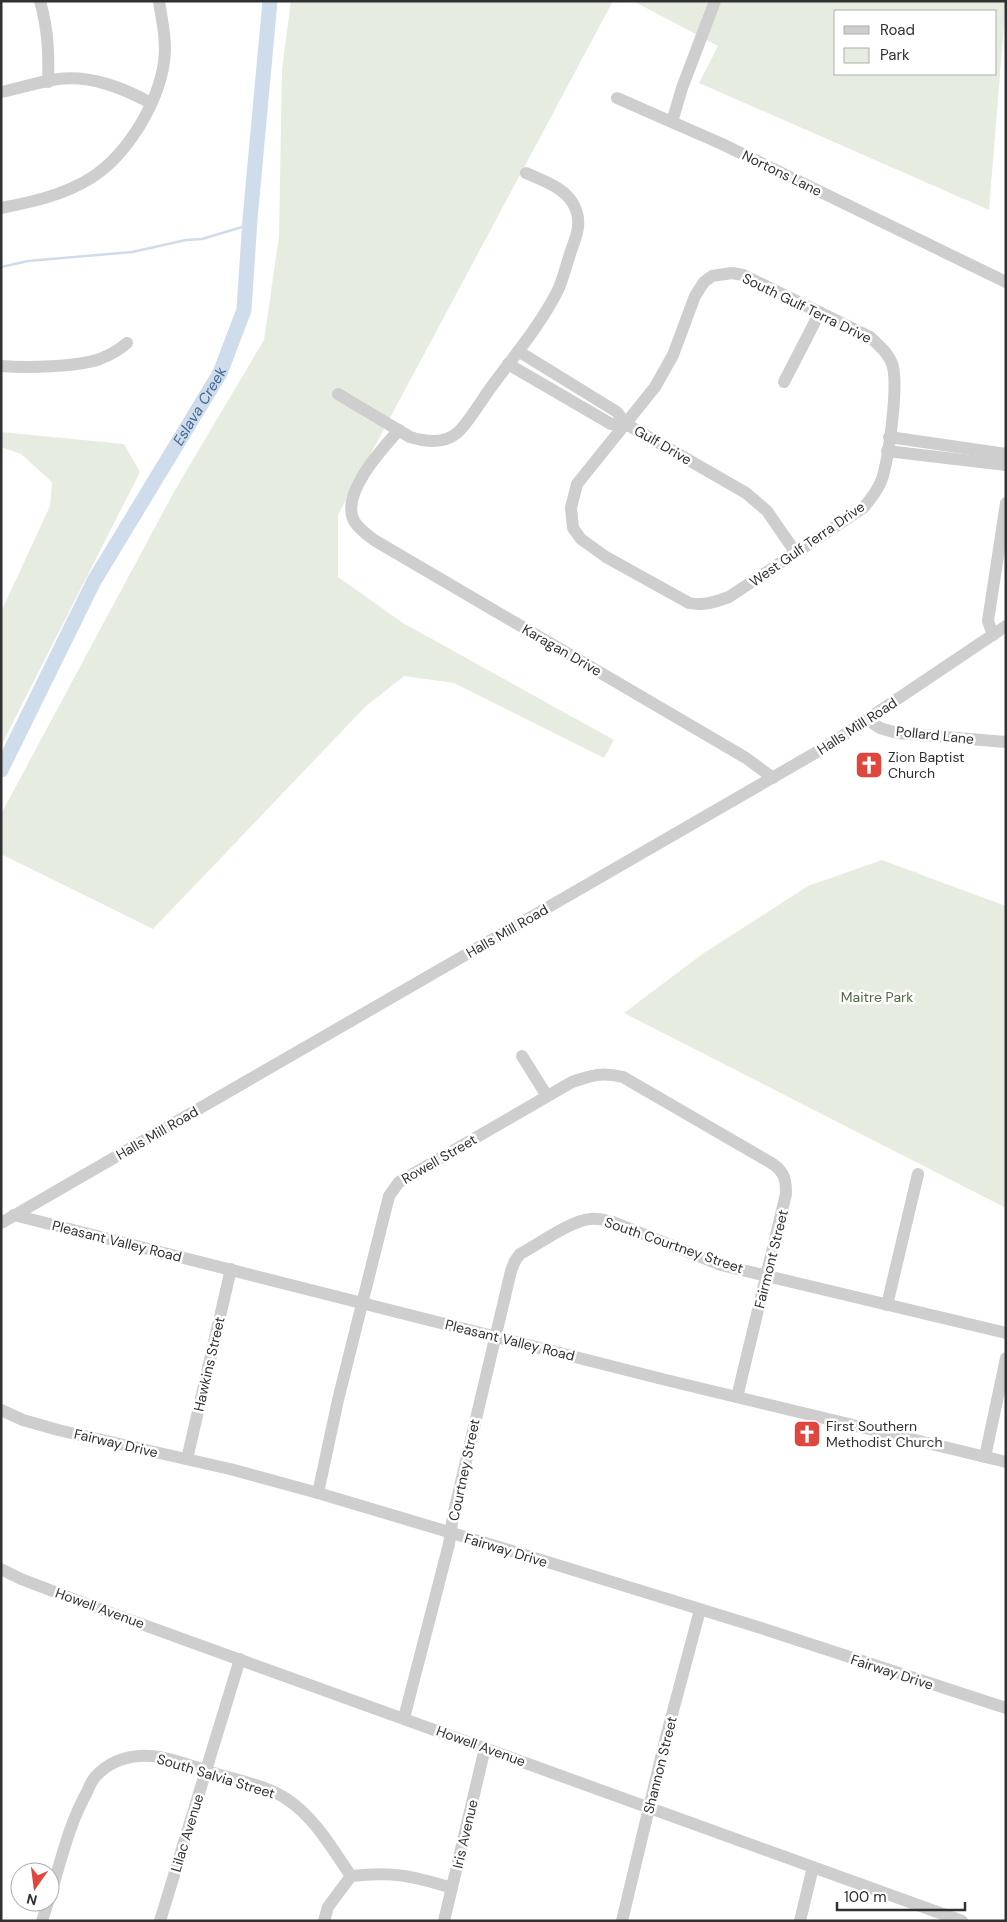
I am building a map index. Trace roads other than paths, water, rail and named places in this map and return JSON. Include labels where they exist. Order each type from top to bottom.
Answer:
[{"type":"street","points":[[40,1],[47,27],[49,51],[48,82]]},
{"type":"street","points":[[1,208],[63,192],[90,179],[105,169],[126,146],[146,116],[164,61],[164,30],[159,1]]},
{"type":"street","points":[[672,122],[682,88],[715,1]]},
{"type":"street","points":[[1,92],[59,79],[102,82],[130,92],[151,104]]},
{"type":"street","name":"Nortons Lane","points":[[617,98],[722,144],[1006,282]]},
{"type":"street","points":[[338,394],[410,437],[423,441],[436,441],[458,432],[548,308],[559,288],[578,231],[579,218],[572,199],[545,181],[526,173]]},
{"type":"street","name":"South Gulf Terra Drive","points":[[572,501],[577,484],[655,387],[673,355],[695,296],[704,282],[712,276],[732,273],[743,275],[870,337],[884,350],[893,366],[896,384],[892,416]]},
{"type":"street","points":[[784,382],[820,312]]},
{"type":"street","points":[[1,366],[25,367],[91,360],[114,353],[128,343]]},
{"type":"street","name":"Gulf Drive","points":[[518,351],[617,412],[626,424],[746,493],[767,511],[796,553]]},
{"type":"street","points":[[508,364],[611,424],[626,424]]},
{"type":"street","points":[[570,400],[577,388]]},
{"type":"street","name":"West Gulf Terra Drive","points":[[572,501],[571,518],[573,528],[580,539],[606,557],[689,603],[698,605],[718,600],[729,597],[863,508],[881,480],[892,416]]},
{"type":"street","name":"Karagan Drive","points":[[399,430],[378,454],[355,491],[351,510],[354,520],[360,529],[374,540],[746,758],[772,778]]},
{"type":"street","points":[[889,437],[1006,454]]},
{"type":"street","points":[[887,451],[1006,464]]},
{"type":"street","points":[[993,635],[988,621],[1006,503]]},
{"type":"street","name":"Halls Mill Road","points":[[1,1223],[772,778],[868,720],[1006,626]]},
{"type":"street","name":"Pollard Lane","points":[[868,720],[880,728],[897,732],[1006,742]]},
{"type":"street","points":[[522,1056],[547,1096]]},
{"type":"street","name":"Rowell Street","points":[[318,1493],[338,1400],[389,1196],[399,1182],[572,1082],[591,1075],[602,1074],[623,1077],[738,1143]]},
{"type":"street","name":"Fairmont Street","points":[[737,1397],[786,1194],[786,1181],[782,1172],[774,1164],[738,1143]]},
{"type":"street","points":[[887,1304],[918,1174]]},
{"type":"street","name":"Pleasant Valley Road","points":[[14,1215],[737,1397],[1006,1462]]},
{"type":"street","name":"South Courtney Street","points":[[494,1336],[511,1271],[520,1254],[578,1222],[591,1218],[613,1222],[721,1265],[1006,1333]]},
{"type":"street","name":"Hawkins Street","points":[[187,1459],[231,1269]]},
{"type":"street","name":"Courtney Street","points":[[404,1718],[449,1544],[453,1516],[494,1336]]},
{"type":"street","points":[[985,1456],[1006,1358]]},
{"type":"street","name":"Fairway Drive","points":[[1,1410],[22,1420],[58,1430],[187,1459],[318,1493],[700,1610],[1006,1708]]},
{"type":"street","name":"Howell Avenue","points":[[1,1569],[21,1579],[89,1604],[962,1921]]},
{"type":"street","name":"Shannon Street","points":[[622,1921],[649,1807],[700,1610]]},
{"type":"street","name":"Lilac Avenue","points":[[160,1921],[240,1659]]},
{"type":"street","name":"Iris Avenue","points":[[444,1921],[485,1748]]},
{"type":"street","name":"South Salvia Street","points":[[60,1864],[78,1807],[95,1776],[121,1758],[141,1756],[162,1758],[270,1790],[288,1800],[303,1813],[330,1844],[351,1876]]},
{"type":"street","points":[[800,1921],[813,1867]]},
{"type":"street","points":[[324,1921],[328,1907],[351,1876],[377,1872],[412,1876],[452,1888]]},
{"type":"waterway","name":"Eslava Creek","points":[[1,770],[94,581],[220,373],[244,310],[250,219],[270,1]]},
{"type":"waterway","points":[[1,267],[28,261],[132,252],[186,240],[202,239],[249,225]]},
{"type":"place","name":"Zion Baptist Church","points":[[869,765]]},
{"type":"place","name":"First Southern Methodist Church","points":[[807,1434]]},
{"type":"park label","name":"Maitre Park","points":[[877,997]]}]
